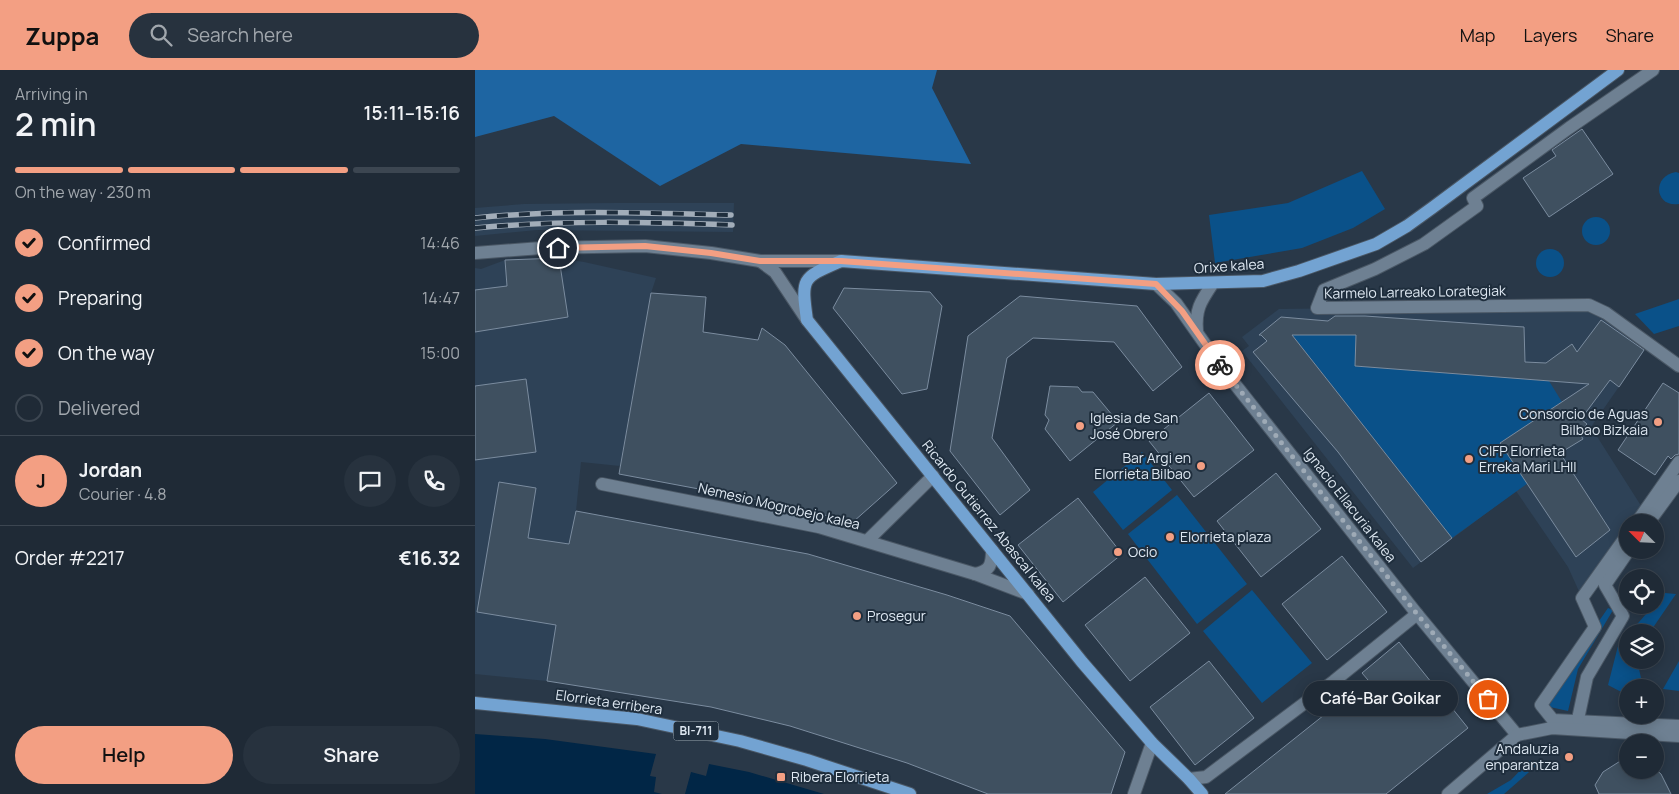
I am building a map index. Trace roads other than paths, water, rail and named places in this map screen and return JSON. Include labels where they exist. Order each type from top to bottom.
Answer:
[{"type":"main road","name":"Orixe kalea","points":[[807,320],[803,294],[808,278],[815,272],[841,261],[1156,284],[1263,281],[1299,271],[1376,244],[1432,208],[1618,70]]},
{"type":"main road","name":"Ricardo Gutierrez Abascal kalea","points":[[807,320],[1082,662],[1152,743],[1189,779],[1201,794]]},
{"type":"main road","name":"Elorrieta erribera","points":[[475,703],[637,718],[740,741],[807,760],[910,794]]},
{"type":"street","name":"Karmelo Larreako Lorategiak","points":[[1653,70],[1473,198],[1477,206],[1424,244],[1375,269],[1324,290],[1317,308],[1589,305],[1606,313],[1679,366]]},
{"type":"street","name":"Orixe kalea","points":[[475,253],[541,248],[645,246],[711,253],[760,261],[841,261]]},
{"type":"street","name":"Ricardo Gutierrez Abascal kalea","points":[[760,261],[775,272],[807,320]]},
{"type":"street","points":[[1197,331],[1196,316],[1198,309],[1213,283]]},
{"type":"street","name":"Ignacio Ellacuria kalea","points":[[1156,284],[1175,303],[1219,364],[1417,614],[1517,735]]},
{"type":"street","points":[[1643,514],[1679,462]]},
{"type":"street","points":[[867,541],[933,476]]},
{"type":"street","points":[[1655,514],[1679,481]]},
{"type":"street","name":"Nemesio Mogrobejo kalea","points":[[602,484],[819,528],[975,574],[1028,594]]},
{"type":"street","points":[[1619,546],[1582,598],[1595,627],[1541,705],[1553,720],[1679,726]]},
{"type":"street","points":[[975,574],[985,572],[990,566],[991,550]]},
{"type":"street","points":[[1578,719],[1587,677],[1623,616],[1605,585],[1623,559]]},
{"type":"street","points":[[1189,779],[1206,777],[1334,681],[1417,614]]},
{"type":"street","points":[[1448,794],[1517,735],[1552,728],[1679,736]]},
{"type":"street","points":[[1134,794],[1152,743]]},
{"type":"railway","points":[[475,218],[539,213],[731,215]]},
{"type":"railway","points":[[475,228],[571,223],[732,225]]},
{"type":"place","name":"Consorcio de Aguas Bilbao Bizkaia","points":[[1658,422]]},
{"type":"place","name":"Iglesia de San José Obrero","points":[[1080,426]]},
{"type":"place","name":"CIFP Elorrieta Erreka Mari LHII","points":[[1469,459]]},
{"type":"place","name":"Bar Argi en Elorrieta Bilbao","points":[[1201,466]]},
{"type":"place","name":"Elorrieta plaza","points":[[1170,537]]},
{"type":"place","name":"Ocio","points":[[1118,552]]},
{"type":"place","name":"Prosegur","points":[[857,616]]},
{"type":"place","name":"Café-Bar Goikar","points":[[1488,699]]},
{"type":"place","name":"Andaluzia enparantza","points":[[1569,757]]},
{"type":"place","name":"Ribera Elorrieta","points":[[781,777]]}]
